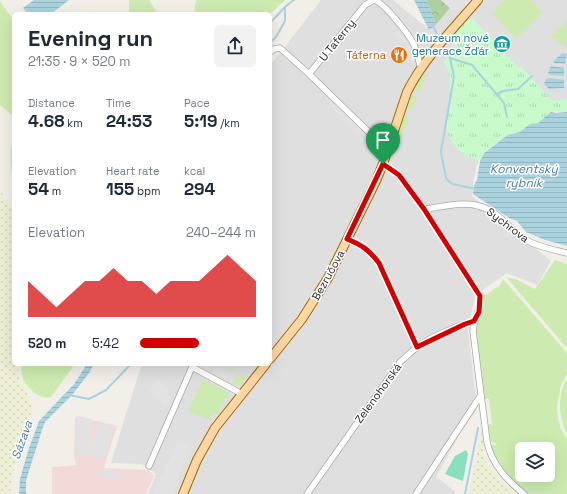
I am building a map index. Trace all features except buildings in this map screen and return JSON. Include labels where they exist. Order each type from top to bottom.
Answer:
[{"type":"main road","name":"Bezručova","points":[[272,356],[302,319],[328,278],[383,164],[407,92],[421,68],[478,0]]},
{"type":"main road","points":[[183,494],[190,474],[215,428],[264,366]]},
{"type":"street","name":"U Taferny","points":[[309,74],[365,5],[374,0],[382,4],[415,45],[421,68]]},
{"type":"street","points":[[272,50],[280,48],[382,145],[388,146]]},
{"type":"street","points":[[383,164],[399,175],[424,209],[480,296],[479,312],[474,321],[473,331],[489,450],[496,466],[510,482],[524,494]]},
{"type":"street","name":"Sychrova","points":[[424,209],[459,204],[480,206],[495,214],[526,240],[535,245],[567,253]]},
{"type":"street","points":[[347,239],[363,246],[379,263],[417,347]]},
{"type":"street","name":"Zelenohorská","points":[[307,494],[396,367],[417,347],[474,321]]},
{"type":"street","points":[[149,466],[193,366],[242,394]]},
{"type":"street","points":[[416,494],[481,395]]},
{"type":"shaded area","points":[[321,0],[393,0],[430,30],[450,8],[456,12],[461,6],[464,9],[472,0],[567,0],[567,105],[481,152],[474,176],[472,196],[551,261],[537,285],[507,273],[475,295],[468,331],[477,409],[461,432],[436,477],[455,491],[455,494],[148,494],[156,474],[142,464],[111,463],[141,366],[272,366],[272,63]]},
{"type":"shaded area","points":[[441,0],[472,0],[464,9],[461,6],[456,12]]},
{"type":"shaded area","points":[[392,5],[418,38],[414,41],[388,6]]},
{"type":"shaded area","points":[[398,31],[415,47],[411,50],[394,35]]},
{"type":"shaded area","points":[[331,100],[363,131],[359,135],[329,105]]},
{"type":"shaded area","points":[[214,368],[235,379],[233,383],[212,372]]},
{"type":"shaded area","points":[[158,379],[170,391],[167,393],[172,399],[165,406],[149,390]]},
{"type":"shaded area","points":[[78,416],[117,426],[104,468],[149,470],[154,476],[146,494],[52,494],[52,467],[76,465],[74,456],[75,418]]},
{"type":"shaded area","points":[[76,418],[91,419],[91,454],[98,423],[113,427],[105,459],[90,455],[76,455]]},
{"type":"shaded area","points":[[177,441],[190,446],[172,494],[154,494]]},
{"type":"shaded area","points":[[101,470],[120,471],[119,479],[101,478]]},
{"type":"green space","points":[[129,0],[149,0],[157,12],[129,12]]},
{"type":"green space","points":[[196,0],[285,0],[272,12],[194,12]]},
{"type":"green space","points":[[426,0],[441,0],[450,8],[434,27],[435,21]]},
{"type":"green space","points":[[504,0],[530,0],[543,12],[516,39],[492,13]]},
{"type":"green space","points":[[0,1],[12,18],[12,115],[0,105]]},
{"type":"green space","points":[[471,17],[519,68],[521,67],[553,101],[567,99],[567,112],[551,112],[538,123],[530,124],[520,132],[508,135],[484,152],[479,161],[460,151],[450,139],[446,127],[446,114],[450,87],[449,74],[443,61],[455,54],[454,33]]},
{"type":"green space","points":[[567,20],[567,47],[563,46],[552,36]]},
{"type":"green space","points":[[422,73],[426,75],[419,93],[413,90]]},
{"type":"green space","points":[[411,94],[417,97],[411,111],[405,109]]},
{"type":"green space","points":[[403,116],[409,118],[392,160],[390,154]]},
{"type":"green space","points":[[12,146],[12,172],[11,168]]},
{"type":"green space","points":[[0,190],[12,210],[12,366],[17,366],[19,379],[28,395],[32,411],[14,469],[10,494],[0,494]]},
{"type":"green space","points":[[555,260],[567,264],[567,348],[506,277],[515,279],[535,289]]},
{"type":"green space","points":[[503,279],[567,353],[567,373],[561,385],[557,405],[558,419],[561,429],[567,439],[567,494],[528,494],[516,483],[515,482],[505,472],[496,459],[489,444],[497,444],[489,441],[487,425],[492,424],[489,399],[485,399],[480,369],[482,366],[481,365],[480,367],[477,349],[476,331],[483,296],[499,287]]},
{"type":"green space","points":[[22,366],[74,366],[51,397],[47,398],[35,393],[26,384],[21,370]]},
{"type":"green space","points":[[223,366],[246,378],[241,385],[234,385],[212,372],[233,383],[235,379],[239,378],[240,376]]},
{"type":"green space","points":[[567,378],[567,435],[560,413],[560,399]]},
{"type":"green space","points":[[208,381],[230,394],[220,405],[222,407],[210,419],[188,412],[201,383]]},
{"type":"green space","points":[[481,433],[483,435],[483,455],[485,461],[505,484],[517,494],[469,494]]},
{"type":"green space","points":[[466,450],[468,454],[463,481],[445,474],[455,456]]},
{"type":"water","points":[[34,0],[69,0],[54,12],[26,12],[23,8]]},
{"type":"water","points":[[414,0],[426,0],[435,21],[434,27],[429,30]]},
{"type":"water","points":[[563,53],[567,54],[565,64],[554,63],[553,61]]},
{"type":"water","points":[[551,66],[564,68],[564,75],[550,75],[548,73]]},
{"type":"water","points":[[550,78],[564,80],[564,88],[549,89],[544,84],[546,79]]},
{"type":"water","name":"Konventský rybník","points":[[551,112],[567,112],[567,246],[545,240],[526,232],[517,221],[509,218],[473,194],[480,161],[484,153],[508,135],[520,132],[530,124],[538,123]]},
{"type":"water","points":[[86,366],[93,366],[73,394],[45,422],[26,481],[26,494],[19,494],[20,479],[39,421],[74,384]]},
{"type":"waterway","points":[[272,21],[294,0]]},
{"type":"waterway","points":[[272,41],[285,21],[285,7]]},
{"type":"waterway","points":[[433,26],[440,40]]},
{"type":"waterway","points":[[442,44],[450,58],[454,76],[441,152],[446,178],[452,184],[476,189]]},
{"type":"waterway","points":[[450,58],[472,65],[504,103],[507,117]]},
{"type":"waterway","points":[[497,94],[503,91],[518,89],[532,76]]},
{"type":"waterway","points":[[69,395],[89,399],[106,390],[129,366]]},
{"type":"waterway","points":[[465,494],[478,428]]},
{"type":"place","name":"Muzeum nové generace Žďár","points":[[502,44]]},
{"type":"place","name":"Táferna","points":[[399,55]]},
{"type":"route","points":[[383,164],[391,168],[399,175],[424,209],[480,296],[479,312],[474,321],[417,347],[379,263],[363,246],[347,239],[383,164]]},
{"type":"water label","name":"Sázava","points":[[22,440]]}]
